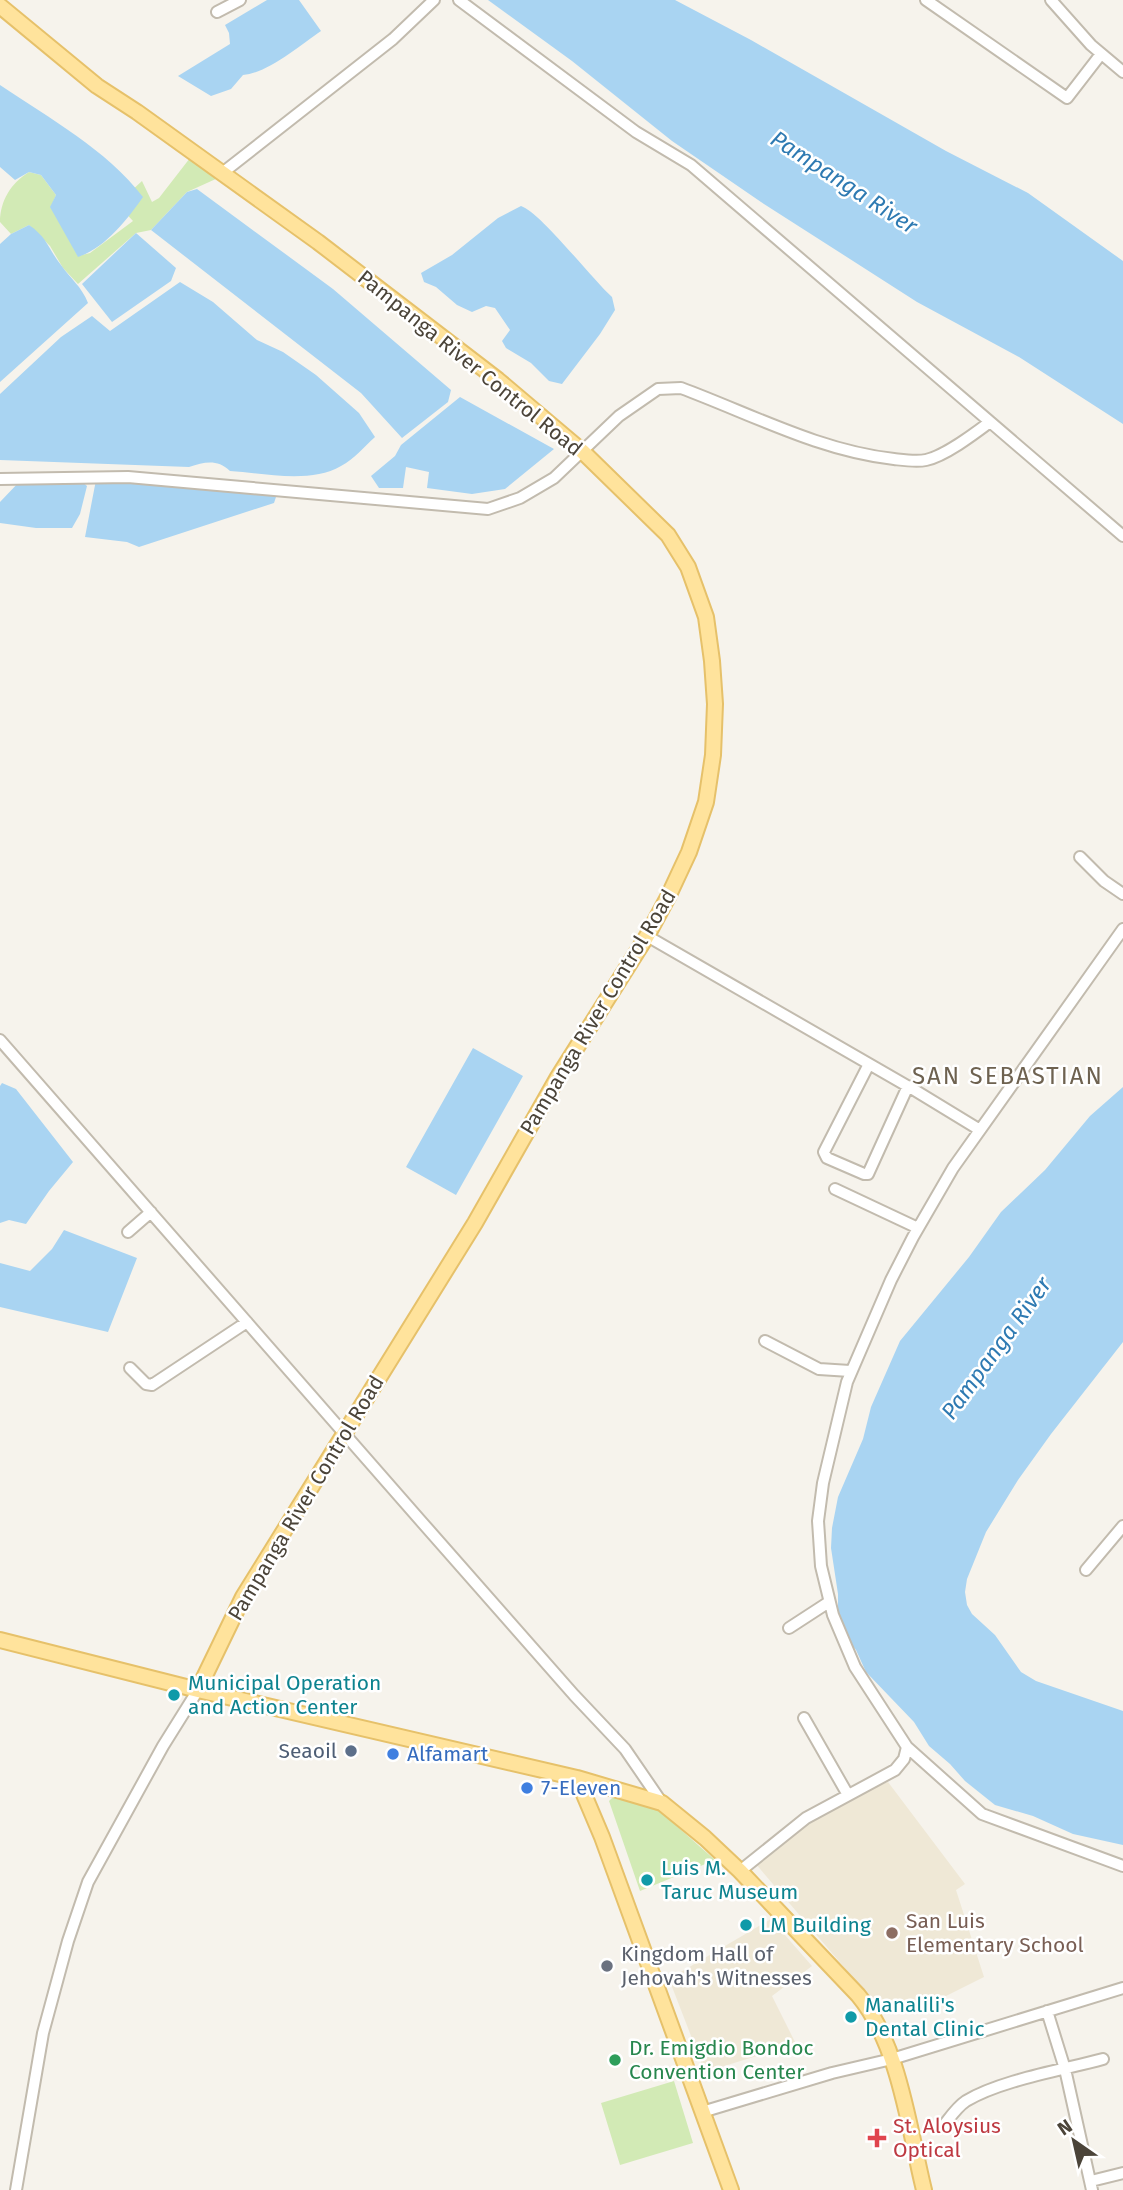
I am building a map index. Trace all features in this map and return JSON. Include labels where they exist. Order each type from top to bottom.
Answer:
[{"type":"main road","name":"Pampanga River Control Road","points":[[0,6],[97,86],[318,242],[498,380],[582,451],[668,535],[688,567],[706,617],[710,650],[715,704],[713,755],[706,802],[689,852],[647,936],[582,1037],[418,1317],[243,1597],[198,1690]]},
{"type":"main road","points":[[0,1640],[198,1690],[577,1778],[662,1803],[740,1871],[872,2012],[892,2059],[924,2190]]},
{"type":"main road","points":[[577,1778],[603,1837],[731,2190]]},
{"type":"street","points":[[216,12],[240,0]]},
{"type":"street","points":[[221,174],[393,38],[434,0]]},
{"type":"street","points":[[458,0],[636,132],[691,165],[1123,536]]},
{"type":"street","points":[[926,0],[1066,98],[1101,54]]},
{"type":"street","points":[[1051,0],[1101,54],[1123,72]]},
{"type":"street","points":[[0,479],[128,477],[488,509],[520,498],[554,478],[619,416],[658,389],[681,388],[818,442],[862,455],[903,460],[926,460],[971,436],[990,422]]},
{"type":"street","points":[[1080,857],[1104,881],[1123,894]]},
{"type":"street","points":[[1123,929],[948,1177],[891,1280],[850,1371],[835,1426],[818,1521],[821,1566],[829,1602],[855,1667],[907,1747],[982,1814],[1123,1866]]},
{"type":"street","points":[[647,936],[980,1130]]},
{"type":"street","points":[[0,1040],[466,1572],[625,1749],[662,1803]]},
{"type":"street","points":[[869,1064],[826,1146],[824,1152],[827,1158],[868,1174],[908,1086]]},
{"type":"street","points":[[835,1189],[918,1228]]},
{"type":"street","points":[[128,1232],[151,1212]]},
{"type":"street","points":[[130,1368],[146,1384],[152,1385],[247,1322]]},
{"type":"street","points":[[765,1341],[819,1369],[850,1371]]},
{"type":"street","points":[[1086,1570],[1123,1526]]},
{"type":"street","points":[[789,1628],[829,1602]]},
{"type":"street","name":"Pampanga River Control Road","points":[[16,2190],[43,2033],[68,1941],[88,1882],[163,1746],[198,1690]]},
{"type":"street","points":[[804,1718],[848,1795]]},
{"type":"street","points":[[740,1871],[806,1818],[895,1770],[904,1759],[907,1747]]},
{"type":"street","points":[[702,2112],[832,2073],[892,2059],[1123,1988]]},
{"type":"street","points":[[1047,2011],[1065,2069],[1091,2186],[1123,2173]]},
{"type":"street","points":[[944,2125],[964,2102],[978,2095],[1103,2059]]},
{"type":"shaded area","name":"San Luis Elementary School","points":[[888,1782],[965,1884],[956,1890],[984,1977],[942,1998],[909,2008],[904,2006],[885,2015],[755,1863],[815,1818],[861,1792]]},
{"type":"shaded area","points":[[771,1919],[812,1966],[772,1996],[796,2044],[705,2072],[669,1979]]},
{"type":"green space","points":[[190,158],[218,178],[187,192],[151,230],[136,233],[78,284],[63,268],[50,246],[29,225],[11,234],[0,222],[4,200],[12,187],[29,172],[41,175],[56,195],[51,207],[78,256],[90,253],[133,221],[117,204],[142,181],[152,202],[159,198]]},
{"type":"green space","points":[[614,1796],[654,1806],[715,1860],[640,1891],[609,1801]]},
{"type":"green space","points":[[674,2081],[693,2143],[620,2165],[601,2103]]},
{"type":"water","points":[[267,0],[299,0],[321,31],[273,64],[243,75],[231,89],[211,96],[178,76],[230,44],[225,25]]},
{"type":"water","name":"Pampanga River","points":[[488,0],[675,0],[946,151],[1028,193],[1123,261],[1123,424],[1019,357],[917,302],[761,202],[672,141],[572,61]]},
{"type":"water","points":[[0,85],[95,149],[143,197],[115,232],[88,253],[78,257],[50,207],[56,195],[41,175],[29,172],[15,180],[0,167]]},
{"type":"water","points":[[197,189],[333,289],[451,390],[448,402],[402,438],[361,393],[151,230],[187,192]]},
{"type":"water","points":[[521,206],[553,233],[612,297],[615,310],[562,384],[549,381],[531,363],[506,348],[502,341],[510,330],[495,308],[486,306],[472,312],[457,305],[436,287],[424,282],[421,273],[452,255],[498,218]]},
{"type":"water","points":[[29,225],[44,239],[83,292],[88,303],[0,382],[0,244],[11,234]]},
{"type":"water","points":[[136,233],[176,268],[171,281],[112,322],[82,284]]},
{"type":"water","points":[[180,282],[213,302],[257,340],[283,352],[316,375],[359,413],[375,437],[341,466],[315,475],[301,476],[230,471],[211,463],[189,467],[0,460],[0,394],[61,337],[92,316],[110,331]]},
{"type":"water","points":[[460,397],[554,449],[505,489],[472,494],[427,488],[429,472],[406,467],[403,488],[379,488],[371,476],[395,456],[401,445]]},
{"type":"water","points":[[21,480],[81,481],[87,486],[80,514],[72,528],[36,528],[0,523],[0,502]]},
{"type":"water","points":[[96,480],[271,492],[276,497],[274,503],[139,547],[127,542],[85,537]]},
{"type":"water","points":[[473,1048],[523,1076],[456,1195],[406,1167]]},
{"type":"water","points":[[2,1083],[16,1089],[73,1162],[26,1224],[9,1220],[0,1223]]},
{"type":"water","name":"Pampanga River","points":[[1123,1087],[1123,1342],[1018,1480],[986,1532],[967,1579],[965,1592],[972,1614],[995,1635],[1021,1672],[1036,1681],[1123,1711],[1123,1845],[1073,1834],[1033,1816],[995,1805],[965,1781],[929,1746],[914,1722],[866,1672],[856,1650],[842,1632],[831,1548],[838,1497],[863,1439],[871,1407],[900,1341],[969,1257],[1001,1212],[1045,1170],[1090,1116]]},
{"type":"water","points":[[64,1230],[137,1258],[108,1332],[0,1307],[0,1263],[30,1271],[52,1249]]},
{"type":"place","name":"Municipal Operation and Action Center","points":[[174,1695]]},
{"type":"place","name":"Seaoil","points":[[351,1751]]},
{"type":"place","name":"Alfamart","points":[[393,1754]]},
{"type":"place","name":"7-Eleven","points":[[527,1788]]},
{"type":"place","name":"Luis M. Taruc Museum","points":[[647,1880]]},
{"type":"place","name":"LM Building","points":[[746,1925]]},
{"type":"place","name":"San Luis Elementary School","points":[[892,1933]]},
{"type":"place","name":"Kingdom Hall of Jehovah's Witnesses","points":[[607,1966]]},
{"type":"place","name":"Manalili's Dental Clinic","points":[[851,2017]]},
{"type":"place","name":"Dr. Emigdio Bondoc Convention Center","points":[[615,2060]]},
{"type":"place","name":"St. Aloysius Optical","points":[[877,2138]]},
{"type":"district","name":"SAN SEBASTIAN","points":[[1008,1076]]}]
